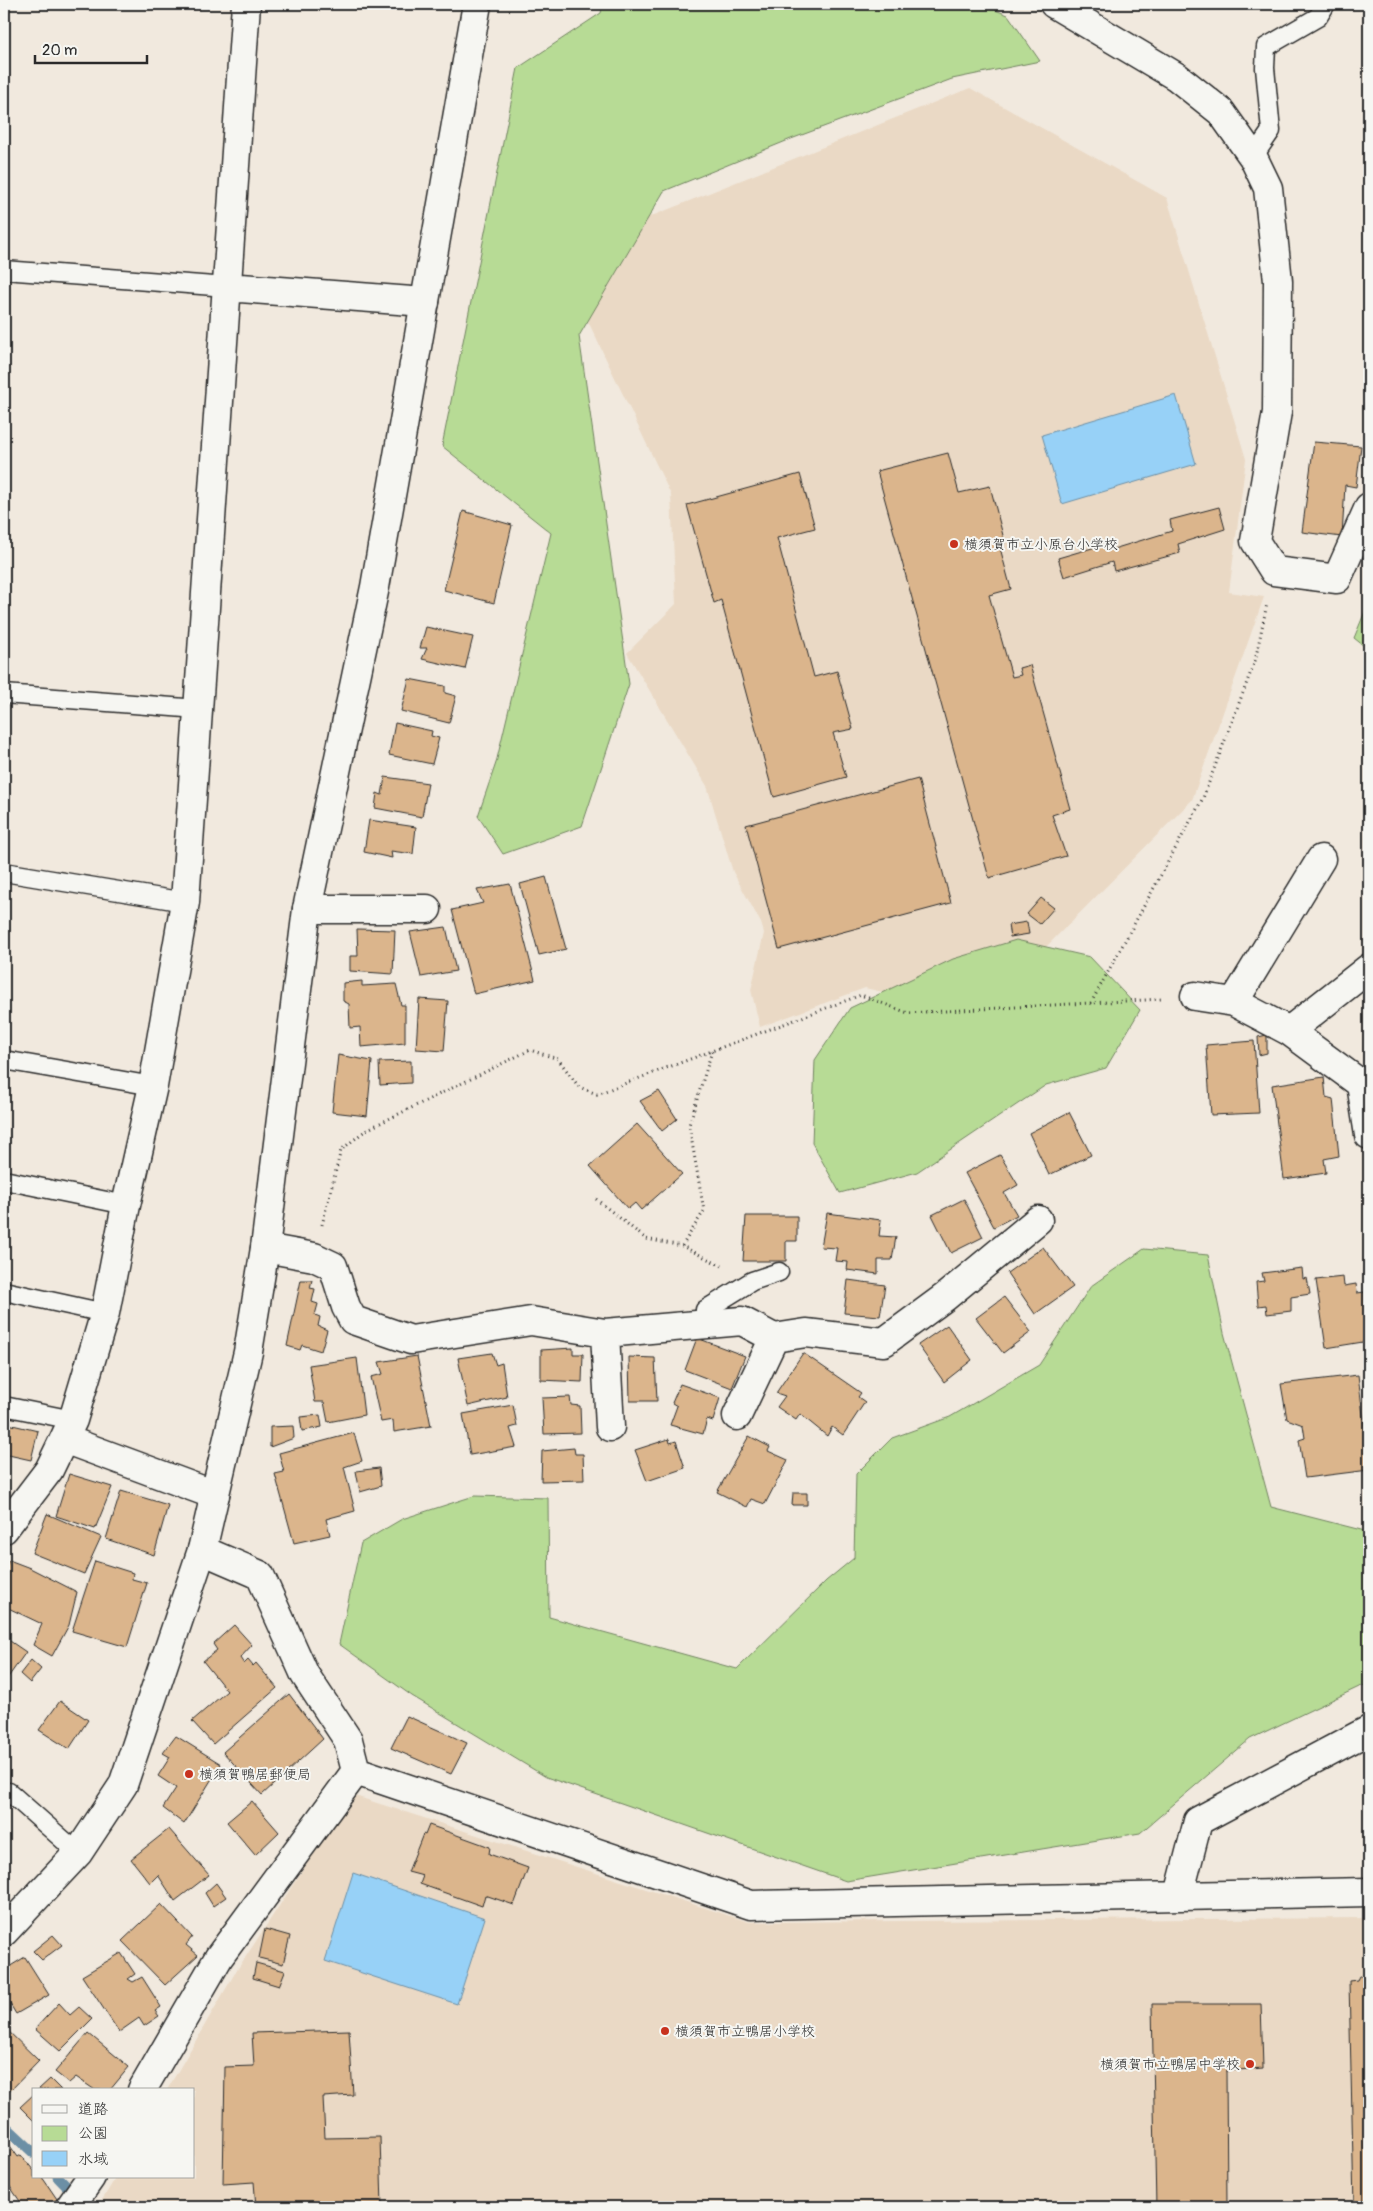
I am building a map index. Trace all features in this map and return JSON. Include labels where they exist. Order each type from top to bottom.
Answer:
[{"type":"street","points":[[4,1529],[50,1470],[68,1429],[105,1313],[126,1204],[152,1086],[185,902],[246,4]]},
{"type":"street","points":[[4,1932],[78,1854],[123,1785],[202,1550],[248,1352],[265,1248],[307,909],[375,586],[477,4]]},
{"type":"street","points":[[1054,4],[1177,77],[1221,112],[1254,157],[1268,188],[1278,280],[1277,412],[1255,541],[1274,571],[1337,579],[1369,507]]},
{"type":"street","points":[[227,288],[425,302]]},
{"type":"street","points":[[1234,1002],[1321,859]]},
{"type":"street","points":[[307,909],[427,909]]},
{"type":"street","points":[[1289,1030],[1369,968]]},
{"type":"street","points":[[1195,996],[1234,1002],[1289,1030],[1365,1083],[1369,1135]]},
{"type":"street","points":[[265,1248],[314,1257],[333,1266],[346,1307],[354,1320],[411,1340],[531,1321],[605,1333],[742,1321],[774,1338],[806,1333],[884,1342],[944,1297],[1038,1220]]},
{"type":"street","points":[[605,1333],[610,1427]]},
{"type":"street","points":[[737,1416],[774,1338]]},
{"type":"street","points":[[68,1429],[215,1495]]},
{"type":"street","points":[[202,1550],[260,1575],[305,1675],[348,1740],[356,1771]]},
{"type":"street","points":[[1179,1895],[1198,1821],[1369,1730]]},
{"type":"street","points":[[356,1771],[751,1905],[1369,1892]]},
{"type":"street","points":[[143,2088],[219,1957],[356,1771]]},
{"type":"street","points":[[70,2207],[90,2178]]},
{"type":"lane","points":[[1254,157],[1271,130],[1265,68],[1266,46],[1318,17],[1326,4]]},
{"type":"lane","points":[[4,270],[227,288]]},
{"type":"lane","points":[[4,694],[198,709]]},
{"type":"lane","points":[[4,872],[185,902]]},
{"type":"lane","points":[[4,1060],[152,1086]]},
{"type":"lane","points":[[4,1180],[126,1204]]},
{"type":"lane","points":[[704,1325],[705,1310],[752,1280],[779,1272]]},
{"type":"lane","points":[[4,1291],[105,1313]]},
{"type":"lane","points":[[4,1406],[68,1429]]},
{"type":"lane","points":[[9,1792],[78,1854]]},
{"type":"path","points":[[1090,1003],[1203,798],[1255,661],[1274,571]]},
{"type":"path","points":[[314,1257],[341,1150],[366,1130],[530,1050],[558,1059],[579,1087],[597,1094],[861,995],[908,1013],[1195,996]]},
{"type":"path","points":[[682,1246],[704,1211],[689,1126],[712,1050]]},
{"type":"path","points":[[596,1199],[646,1240],[682,1246],[752,1280]]},
{"type":"shaded area","name":"横須賀市立小原台小学校","points":[[970,88],[1167,198],[1246,459],[1229,592],[1264,597],[1192,800],[1046,947],[896,995],[865,988],[760,1027],[751,990],[764,933],[761,923],[733,872],[707,786],[627,653],[676,604],[671,495],[586,317],[612,232]]},
{"type":"shaded area","name":"横須賀市立鴨居小学校","points":[[352,1795],[749,1922],[1369,1918],[1369,2207],[98,2207],[115,2178],[195,2178],[195,2088],[168,2088],[235,1973]]},
{"type":"green space","points":[[603,4],[980,4],[1008,15],[1040,61],[952,79],[791,139],[664,191],[579,336],[629,684],[582,826],[503,854],[478,816],[496,763],[551,533],[442,446],[518,68],[601,13]]},
{"type":"green space","points":[[1369,602],[1369,650],[1354,638]]},
{"type":"green space","points":[[1016,940],[1090,957],[1140,1010],[1106,1068],[1046,1085],[917,1172],[840,1193],[812,1143],[815,1060],[850,1008],[953,959]]},
{"type":"green space","points":[[1144,1249],[1208,1255],[1224,1333],[1271,1507],[1369,1532],[1369,1684],[1250,1739],[1140,1833],[846,1881],[546,1777],[412,1696],[339,1644],[361,1543],[402,1519],[474,1496],[548,1498],[549,1617],[737,1669],[826,1581],[854,1558],[856,1474],[892,1438],[950,1417],[1039,1365],[1091,1286]]},
{"type":"water","points":[[1176,395],[1196,464],[1062,504],[1042,435]]},
{"type":"water","points":[[353,1873],[485,1918],[457,2004],[325,1961]]},
{"type":"building","points":[[1314,442],[1361,446],[1356,487],[1345,485],[1342,537],[1302,532]]},
{"type":"building","points":[[948,453],[959,493],[990,486],[1005,543],[999,544],[1011,589],[989,595],[1012,677],[1021,675],[1019,668],[1030,665],[1070,809],[1052,815],[1066,856],[989,878],[877,471]]},
{"type":"building","points":[[800,474],[815,528],[777,538],[814,677],[837,671],[853,729],[833,733],[846,777],[774,797],[721,600],[714,603],[687,505]]},
{"type":"building","points":[[1219,507],[1225,529],[1178,544],[1180,553],[1114,571],[1112,562],[1064,577],[1058,558],[1106,544],[1110,550],[1172,531],[1170,520]]},
{"type":"building","points":[[463,511],[512,525],[494,603],[444,590]]},
{"type":"building","points":[[426,627],[473,637],[465,669],[422,659],[427,648],[420,648]]},
{"type":"building","points":[[409,679],[445,686],[445,693],[456,696],[449,723],[401,711]]},
{"type":"building","points":[[395,723],[432,731],[431,736],[439,738],[432,764],[389,755]]},
{"type":"building","points":[[385,777],[428,783],[422,817],[375,808],[377,793],[382,795]]},
{"type":"building","points":[[918,779],[951,903],[779,949],[746,825]]},
{"type":"building","points":[[369,820],[416,827],[413,854],[391,851],[392,858],[364,852]]},
{"type":"building","points":[[546,877],[566,949],[539,955],[520,884]]},
{"type":"building","points":[[510,884],[535,980],[474,994],[452,910],[483,903],[477,890]]},
{"type":"building","points":[[1041,898],[1054,908],[1040,924],[1027,914]]},
{"type":"building","points":[[1027,922],[1029,934],[1010,937],[1008,925]]},
{"type":"building","points":[[446,927],[456,971],[421,977],[410,932]]},
{"type":"building","points":[[357,929],[395,930],[393,974],[350,971],[350,956],[358,956]]},
{"type":"building","points":[[362,981],[362,986],[396,984],[401,1005],[405,1005],[405,1043],[361,1047],[360,1027],[350,1028],[349,1004],[343,1001],[343,983]]},
{"type":"building","points":[[419,999],[448,1001],[444,1051],[416,1049]]},
{"type":"building","points":[[1267,1035],[1267,1053],[1259,1055],[1258,1037]]},
{"type":"building","points":[[1254,1041],[1259,1113],[1211,1115],[1206,1045]]},
{"type":"building","points":[[338,1055],[372,1061],[367,1116],[332,1112]]},
{"type":"building","points":[[411,1061],[411,1083],[380,1085],[379,1062]]},
{"type":"building","points":[[1324,1077],[1326,1097],[1333,1099],[1339,1156],[1324,1159],[1326,1173],[1284,1179],[1272,1085]]},
{"type":"building","points":[[659,1091],[677,1119],[662,1131],[640,1101]]},
{"type":"building","points":[[1069,1112],[1091,1155],[1049,1175],[1029,1133]]},
{"type":"building","points":[[637,1124],[682,1174],[641,1210],[635,1203],[628,1209],[590,1166]]},
{"type":"building","points":[[1000,1155],[1018,1185],[1004,1193],[1017,1215],[994,1227],[965,1173]]},
{"type":"building","points":[[964,1199],[983,1237],[951,1253],[932,1215]]},
{"type":"building","points":[[827,1213],[881,1220],[879,1236],[896,1237],[892,1260],[878,1260],[878,1274],[847,1270],[848,1262],[835,1261],[837,1248],[821,1247]]},
{"type":"building","points":[[746,1216],[797,1216],[797,1241],[786,1241],[786,1261],[743,1261]]},
{"type":"building","points":[[1043,1247],[1073,1287],[1035,1314],[1007,1273]]},
{"type":"building","points":[[1302,1268],[1303,1279],[1307,1278],[1310,1294],[1291,1297],[1291,1311],[1267,1314],[1266,1305],[1258,1306],[1256,1282],[1264,1281],[1262,1273]]},
{"type":"building","points":[[1343,1277],[1344,1286],[1356,1284],[1357,1293],[1365,1292],[1369,1341],[1326,1348],[1316,1280]]},
{"type":"building","points":[[301,1280],[312,1280],[310,1288],[315,1289],[312,1302],[318,1304],[315,1315],[320,1317],[318,1326],[327,1330],[321,1351],[302,1345],[300,1350],[287,1346]]},
{"type":"building","points":[[848,1280],[885,1285],[880,1316],[844,1313]]},
{"type":"building","points":[[1004,1297],[1031,1332],[1003,1353],[976,1318]]},
{"type":"building","points":[[947,1325],[972,1360],[944,1382],[918,1345]]},
{"type":"building","points":[[697,1338],[745,1356],[732,1388],[685,1370]]},
{"type":"building","points":[[573,1348],[573,1354],[583,1354],[582,1382],[541,1380],[541,1350]]},
{"type":"building","points":[[492,1353],[496,1365],[502,1363],[507,1397],[468,1406],[458,1358]]},
{"type":"building","points":[[803,1353],[861,1393],[858,1397],[865,1402],[843,1435],[832,1427],[827,1436],[800,1414],[796,1420],[777,1407],[785,1396],[776,1393]]},
{"type":"building","points":[[417,1356],[431,1426],[394,1432],[393,1420],[381,1422],[371,1377],[383,1374],[379,1362]]},
{"type":"building","points":[[629,1357],[655,1358],[657,1401],[630,1401]]},
{"type":"building","points":[[357,1358],[364,1415],[328,1422],[324,1402],[315,1402],[309,1365]]},
{"type":"building","points":[[1358,1375],[1365,1431],[1369,1434],[1369,1470],[1305,1478],[1299,1440],[1305,1438],[1303,1425],[1287,1419],[1281,1384]]},
{"type":"building","points":[[680,1384],[720,1398],[713,1421],[707,1419],[703,1434],[670,1425],[677,1406],[672,1403]]},
{"type":"building","points":[[570,1397],[571,1405],[580,1406],[581,1433],[544,1434],[542,1398]]},
{"type":"building","points":[[513,1405],[517,1426],[510,1428],[516,1447],[470,1455],[463,1414]]},
{"type":"building","points":[[320,1415],[322,1427],[302,1431],[300,1417]]},
{"type":"building","points":[[4,1423],[38,1431],[31,1460],[4,1454]]},
{"type":"building","points":[[293,1426],[294,1438],[270,1447],[270,1427]]},
{"type":"building","points":[[354,1433],[362,1461],[344,1467],[355,1511],[326,1519],[330,1535],[294,1543],[275,1474],[284,1472],[279,1453]]},
{"type":"building","points":[[749,1436],[770,1447],[768,1451],[788,1460],[765,1504],[751,1499],[747,1507],[717,1492]]},
{"type":"building","points":[[669,1439],[670,1443],[676,1441],[685,1468],[647,1481],[635,1450]]},
{"type":"building","points":[[574,1448],[575,1454],[583,1454],[584,1480],[541,1481],[542,1451]]},
{"type":"building","points":[[379,1468],[381,1486],[360,1492],[356,1471]]},
{"type":"building","points":[[69,1474],[112,1487],[95,1529],[56,1516]]},
{"type":"building","points":[[121,1491],[168,1505],[154,1555],[106,1539]]},
{"type":"building","points":[[793,1493],[807,1493],[807,1505],[792,1505]]},
{"type":"building","points":[[47,1514],[101,1537],[84,1574],[32,1553]]},
{"type":"building","points":[[9,1560],[30,1568],[77,1592],[69,1625],[52,1656],[33,1645],[42,1624],[4,1606],[4,1571]]},
{"type":"building","points":[[95,1561],[133,1573],[132,1579],[147,1583],[127,1647],[72,1631]]},
{"type":"building","points":[[234,1625],[252,1645],[240,1658],[244,1664],[248,1660],[253,1666],[256,1663],[277,1688],[213,1744],[192,1721],[227,1691],[203,1661],[217,1650],[213,1644]]},
{"type":"building","points":[[4,1637],[26,1652],[4,1683]]},
{"type":"building","points":[[31,1660],[41,1669],[30,1683],[20,1674]]},
{"type":"building","points":[[289,1694],[323,1739],[262,1795],[223,1752]]},
{"type":"building","points":[[60,1701],[88,1720],[69,1749],[39,1730]]},
{"type":"building","points":[[407,1716],[467,1743],[451,1774],[391,1748]]},
{"type":"building","points":[[4,1720],[12,1727],[4,1736]]},
{"type":"building","points":[[176,1736],[221,1764],[184,1824],[163,1808],[176,1788],[158,1776],[170,1757],[163,1753]]},
{"type":"building","points":[[252,1801],[279,1832],[255,1855],[227,1822]]},
{"type":"building","points":[[429,1825],[490,1847],[489,1854],[528,1868],[514,1905],[485,1895],[482,1906],[420,1884],[423,1876],[408,1872],[423,1834],[425,1835]]},
{"type":"building","points":[[169,1829],[209,1875],[175,1901],[158,1875],[150,1883],[131,1859]]},
{"type":"building","points":[[216,1883],[226,1897],[213,1906],[205,1893]]},
{"type":"building","points":[[161,1904],[192,1937],[186,1945],[198,1955],[165,1985],[122,1941]]},
{"type":"building","points":[[265,1929],[290,1936],[283,1964],[259,1958]]},
{"type":"building","points":[[53,1935],[62,1945],[42,1960],[33,1951]]},
{"type":"building","points":[[121,1953],[135,1974],[128,1979],[133,1982],[142,1977],[161,2007],[155,2011],[159,2016],[144,2026],[139,2018],[119,2032],[82,1976]]},
{"type":"building","points":[[25,1957],[49,1995],[16,2014],[4,1994],[4,1970]]},
{"type":"building","points":[[256,1963],[285,1971],[279,1986],[253,1978]]},
{"type":"building","points":[[1359,1976],[1369,1976],[1369,2207],[1354,2207],[1349,1981],[1357,1980]]},
{"type":"building","points":[[59,2003],[70,2015],[79,2007],[92,2019],[60,2051],[35,2029]]},
{"type":"building","points":[[1152,2004],[1261,2004],[1263,2068],[1226,2071],[1227,2207],[1156,2207]]},
{"type":"building","points":[[4,2027],[39,2061],[8,2093],[4,2089]]},
{"type":"building","points":[[349,2030],[353,2095],[323,2097],[325,2138],[380,2137],[382,2207],[256,2207],[254,2182],[223,2184],[225,2067],[254,2066],[252,2033]]},
{"type":"building","points":[[88,2033],[129,2067],[112,2088],[92,2088],[76,2077],[69,2083],[55,2072]]},
{"type":"building","points":[[50,2079],[59,2088],[40,2088]]},
{"type":"building","points":[[32,2096],[32,2119],[20,2107]]},
{"type":"building","points":[[8,2143],[18,2157],[21,2155],[32,2169],[32,2178],[43,2178],[57,2199],[46,2207],[24,2207],[4,2178],[4,2145]]},
{"type":"waterway","points":[[4,2125],[32,2151]]},
{"type":"waterway","points":[[59,2178],[87,2207]]},
{"type":"place","name":"横須賀市立小原台小学校","points":[[954,544]]},
{"type":"place","name":"横須賀鴨居郵便局","points":[[189,1774]]},
{"type":"place","name":"横須賀市立鴨居小学校","points":[[665,2031]]},
{"type":"place","name":"横須賀市立鴨居中学校","points":[[1250,2064]]}]
